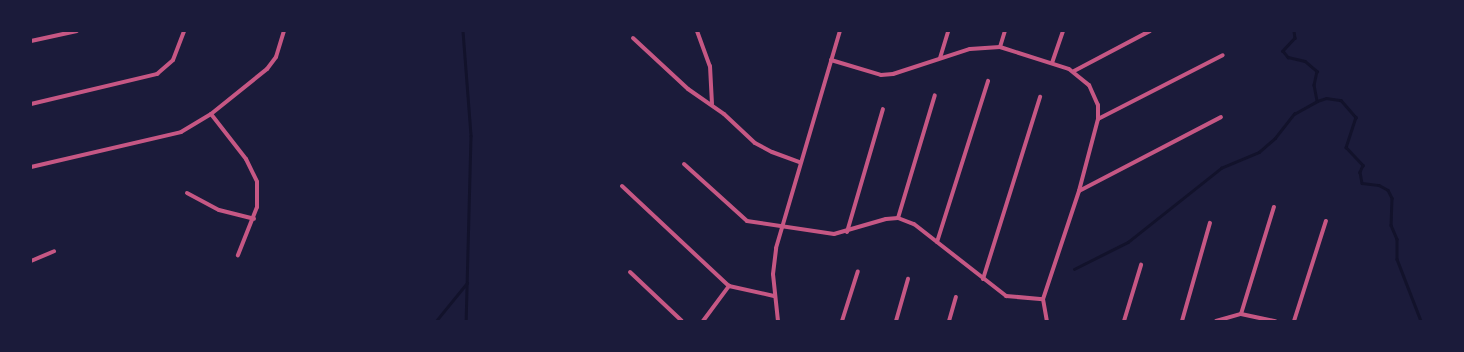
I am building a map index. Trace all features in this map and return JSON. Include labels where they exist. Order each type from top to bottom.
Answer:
[{"type":"street","points":[[31,40],[77,31]]},
{"type":"street","points":[[31,104],[157,74],[173,60],[184,31]]},
{"type":"street","points":[[31,167],[173,135],[211,114],[267,69],[276,57],[284,31]]},
{"type":"street","points":[[697,31],[710,66],[712,104]]},
{"type":"street","points":[[778,321],[774,296],[774,267],[781,226],[840,31]]},
{"type":"street","points":[[940,58],[948,31]]},
{"type":"street","points":[[1000,47],[1006,31]]},
{"type":"street","points":[[1052,63],[1063,31]]},
{"type":"street","points":[[1074,71],[1150,31]]},
{"type":"street","points":[[633,38],[688,89],[712,104],[755,143],[772,152],[800,162]]},
{"type":"street","points":[[831,60],[881,75],[894,74],[970,49],[1000,47],[1074,71],[1089,85],[1098,105],[1098,119],[1079,191],[1043,299],[1047,321]]},
{"type":"street","points":[[1098,119],[1223,55]]},
{"type":"street","points":[[937,242],[988,81]]},
{"type":"street","points":[[898,218],[936,95]]},
{"type":"street","points":[[983,279],[1040,97]]},
{"type":"street","points":[[846,232],[882,109]]},
{"type":"street","points":[[211,114],[246,159],[254,175],[258,194],[254,219],[238,255]]},
{"type":"street","points":[[1079,191],[1221,117]]},
{"type":"street","points":[[684,164],[743,218],[753,223],[781,226],[821,234],[846,232],[886,219],[898,218],[914,224],[983,279],[1010,298],[1043,299]]},
{"type":"street","points":[[622,186],[729,286],[774,296]]},
{"type":"street","points":[[186,192],[219,210],[254,219]]},
{"type":"street","points":[[1241,314],[1274,207]]},
{"type":"street","points":[[1294,321],[1326,221]]},
{"type":"street","points":[[1182,321],[1210,223]]},
{"type":"street","points":[[31,261],[54,251]]},
{"type":"street","points":[[1124,321],[1141,265]]},
{"type":"street","points":[[842,321],[858,271]]},
{"type":"street","points":[[630,272],[682,321]]},
{"type":"street","points":[[896,321],[908,279]]},
{"type":"street","points":[[703,321],[729,286]]},
{"type":"street","points":[[949,321],[956,297]]},
{"type":"street","points":[[1216,321],[1241,314],[1275,321]]},
{"type":"waterway","points":[[463,31],[471,136],[466,321]]},
{"type":"waterway","points":[[1294,31],[1295,38],[1283,51],[1288,57],[1305,61],[1317,71],[1314,85],[1317,101],[1326,98],[1341,100],[1356,117],[1346,147],[1363,165],[1360,172],[1362,183],[1379,185],[1388,190],[1392,198],[1391,225],[1397,239],[1397,259],[1421,321]]},
{"type":"waterway","points":[[1074,269],[1128,242],[1221,168],[1259,152],[1275,138],[1294,114],[1317,101]]},
{"type":"waterway","points":[[436,321],[467,283]]}]
